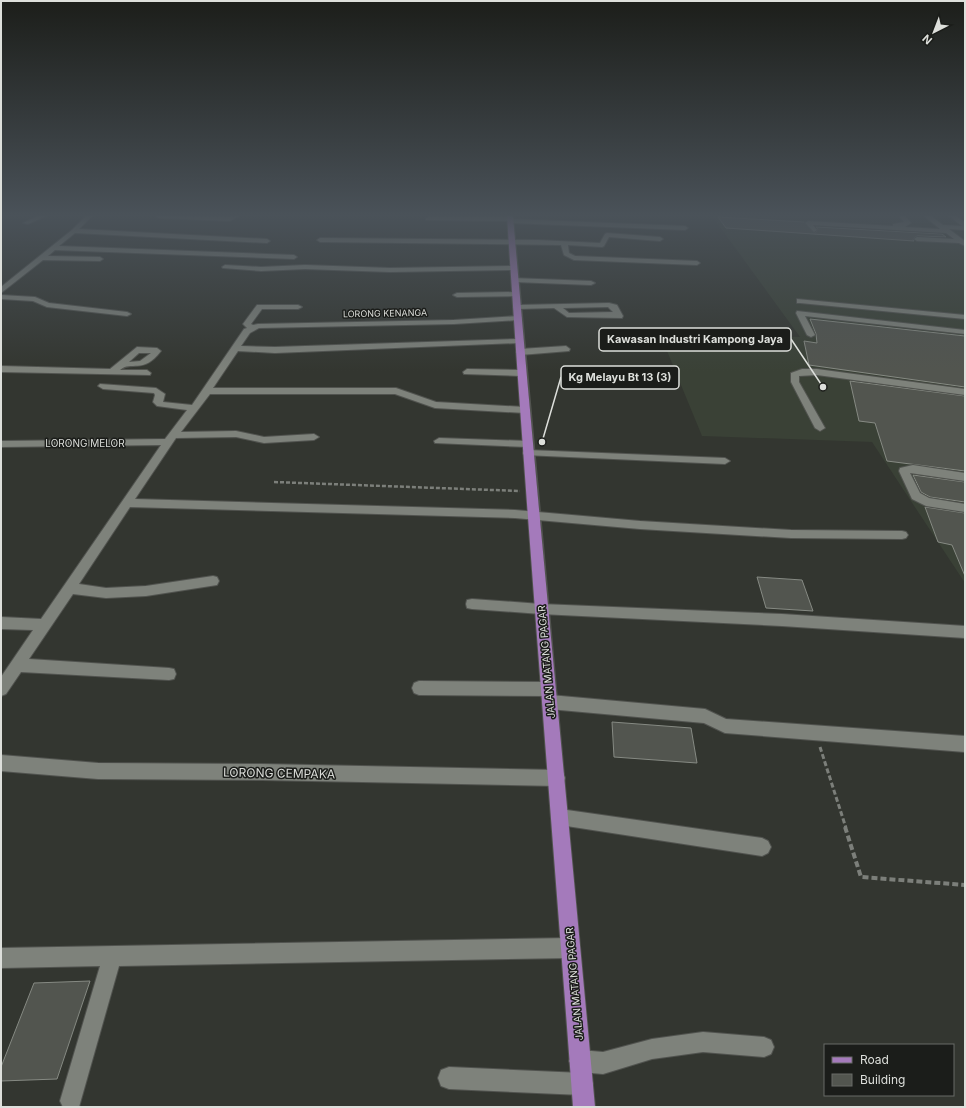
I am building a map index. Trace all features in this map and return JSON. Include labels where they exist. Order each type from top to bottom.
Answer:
[{"type":"main road","name":"JALAN MATANG PAGAR","points":[[514,268],[533,517],[557,778],[584,1107]]},
{"type":"street","points":[[1,291],[31,268]]},
{"type":"street","points":[[238,268],[261,269],[289,268]]},
{"type":"street","points":[[325,268],[514,274],[591,283]]},
{"type":"street","points":[[457,295],[517,306],[556,306],[567,315],[618,315]]},
{"type":"street","points":[[1,297],[35,299],[47,305],[127,314]]},
{"type":"street","points":[[800,301],[965,317]]},
{"type":"street","name":"LORONG KENANGA","points":[[252,328],[258,326],[454,322],[517,306]]},
{"type":"street","points":[[1,689],[171,438],[207,391],[247,331],[252,328],[247,324],[260,307],[298,307]]},
{"type":"street","points":[[811,335],[800,313],[965,332]]},
{"type":"street","points":[[236,348],[275,350],[519,346],[566,349]]},
{"type":"street","points":[[112,372],[123,364]]},
{"type":"street","points":[[1,369],[148,373]]},
{"type":"street","points":[[467,372],[521,373]]},
{"type":"street","points":[[820,428],[795,382],[794,375],[802,372],[817,372],[965,392]]},
{"type":"street","points":[[103,386],[156,391],[160,394],[158,402],[160,404],[194,408]]},
{"type":"street","points":[[207,391],[396,391],[435,405],[525,410]]},
{"type":"street","name":"LORONG MELOR","points":[[1,444],[171,438],[236,434],[264,440],[314,437]]},
{"type":"street","points":[[440,441],[528,449],[725,461]]},
{"type":"street","points":[[965,477],[913,469],[904,471],[916,496],[926,502],[965,508]]},
{"type":"street","points":[[128,503],[515,514],[533,517],[791,534],[902,536]]},
{"type":"street","points":[[70,588],[106,593],[146,591],[213,581]]},
{"type":"street","points":[[472,604],[541,609],[688,615],[965,632]]},
{"type":"street","points":[[1,623],[44,625]]},
{"type":"street","points":[[16,665],[169,674]]},
{"type":"street","points":[[419,688],[549,696],[704,716],[725,726],[965,744]]},
{"type":"street","name":"LORONG CEMPAKA","points":[[1,763],[98,771],[262,772],[557,778]]},
{"type":"street","points":[[560,817],[762,847]]},
{"type":"street","points":[[1,958],[570,948]]},
{"type":"street","points":[[71,1101],[112,956]]},
{"type":"street","points":[[580,1061],[603,1063],[652,1049],[703,1042],[764,1047]]},
{"type":"street","points":[[449,1078],[582,1084]]},
{"type":"path","points":[[274,482],[531,492]]},
{"type":"path","points":[[816,733],[861,877],[965,885]]},
{"type":"shaded area","points":[[750,268],[965,268],[965,583],[872,442],[702,436],[660,334],[800,337]]},
{"type":"building","points":[[810,319],[965,336],[965,387],[809,365],[804,341],[817,343],[816,334]]},
{"type":"building","points":[[850,381],[965,396],[965,471],[887,461],[875,423],[859,421]]},
{"type":"building","points":[[913,475],[965,482],[965,502],[930,497],[921,492]]},
{"type":"building","points":[[925,507],[965,513],[965,576],[952,545],[938,542]]},
{"type":"building","points":[[757,577],[802,580],[813,611],[766,608]]},
{"type":"building","points":[[612,722],[691,728],[697,763],[614,757]]},
{"type":"building","points":[[90,981],[57,1079],[1,1081],[1,1067],[34,983]]},
{"type":"place","name":"Kawasan Industri Kampong Jaya","points":[[823,387]]},
{"type":"place","name":"Kg Melayu Bt 13 (3)","points":[[542,442]]}]
